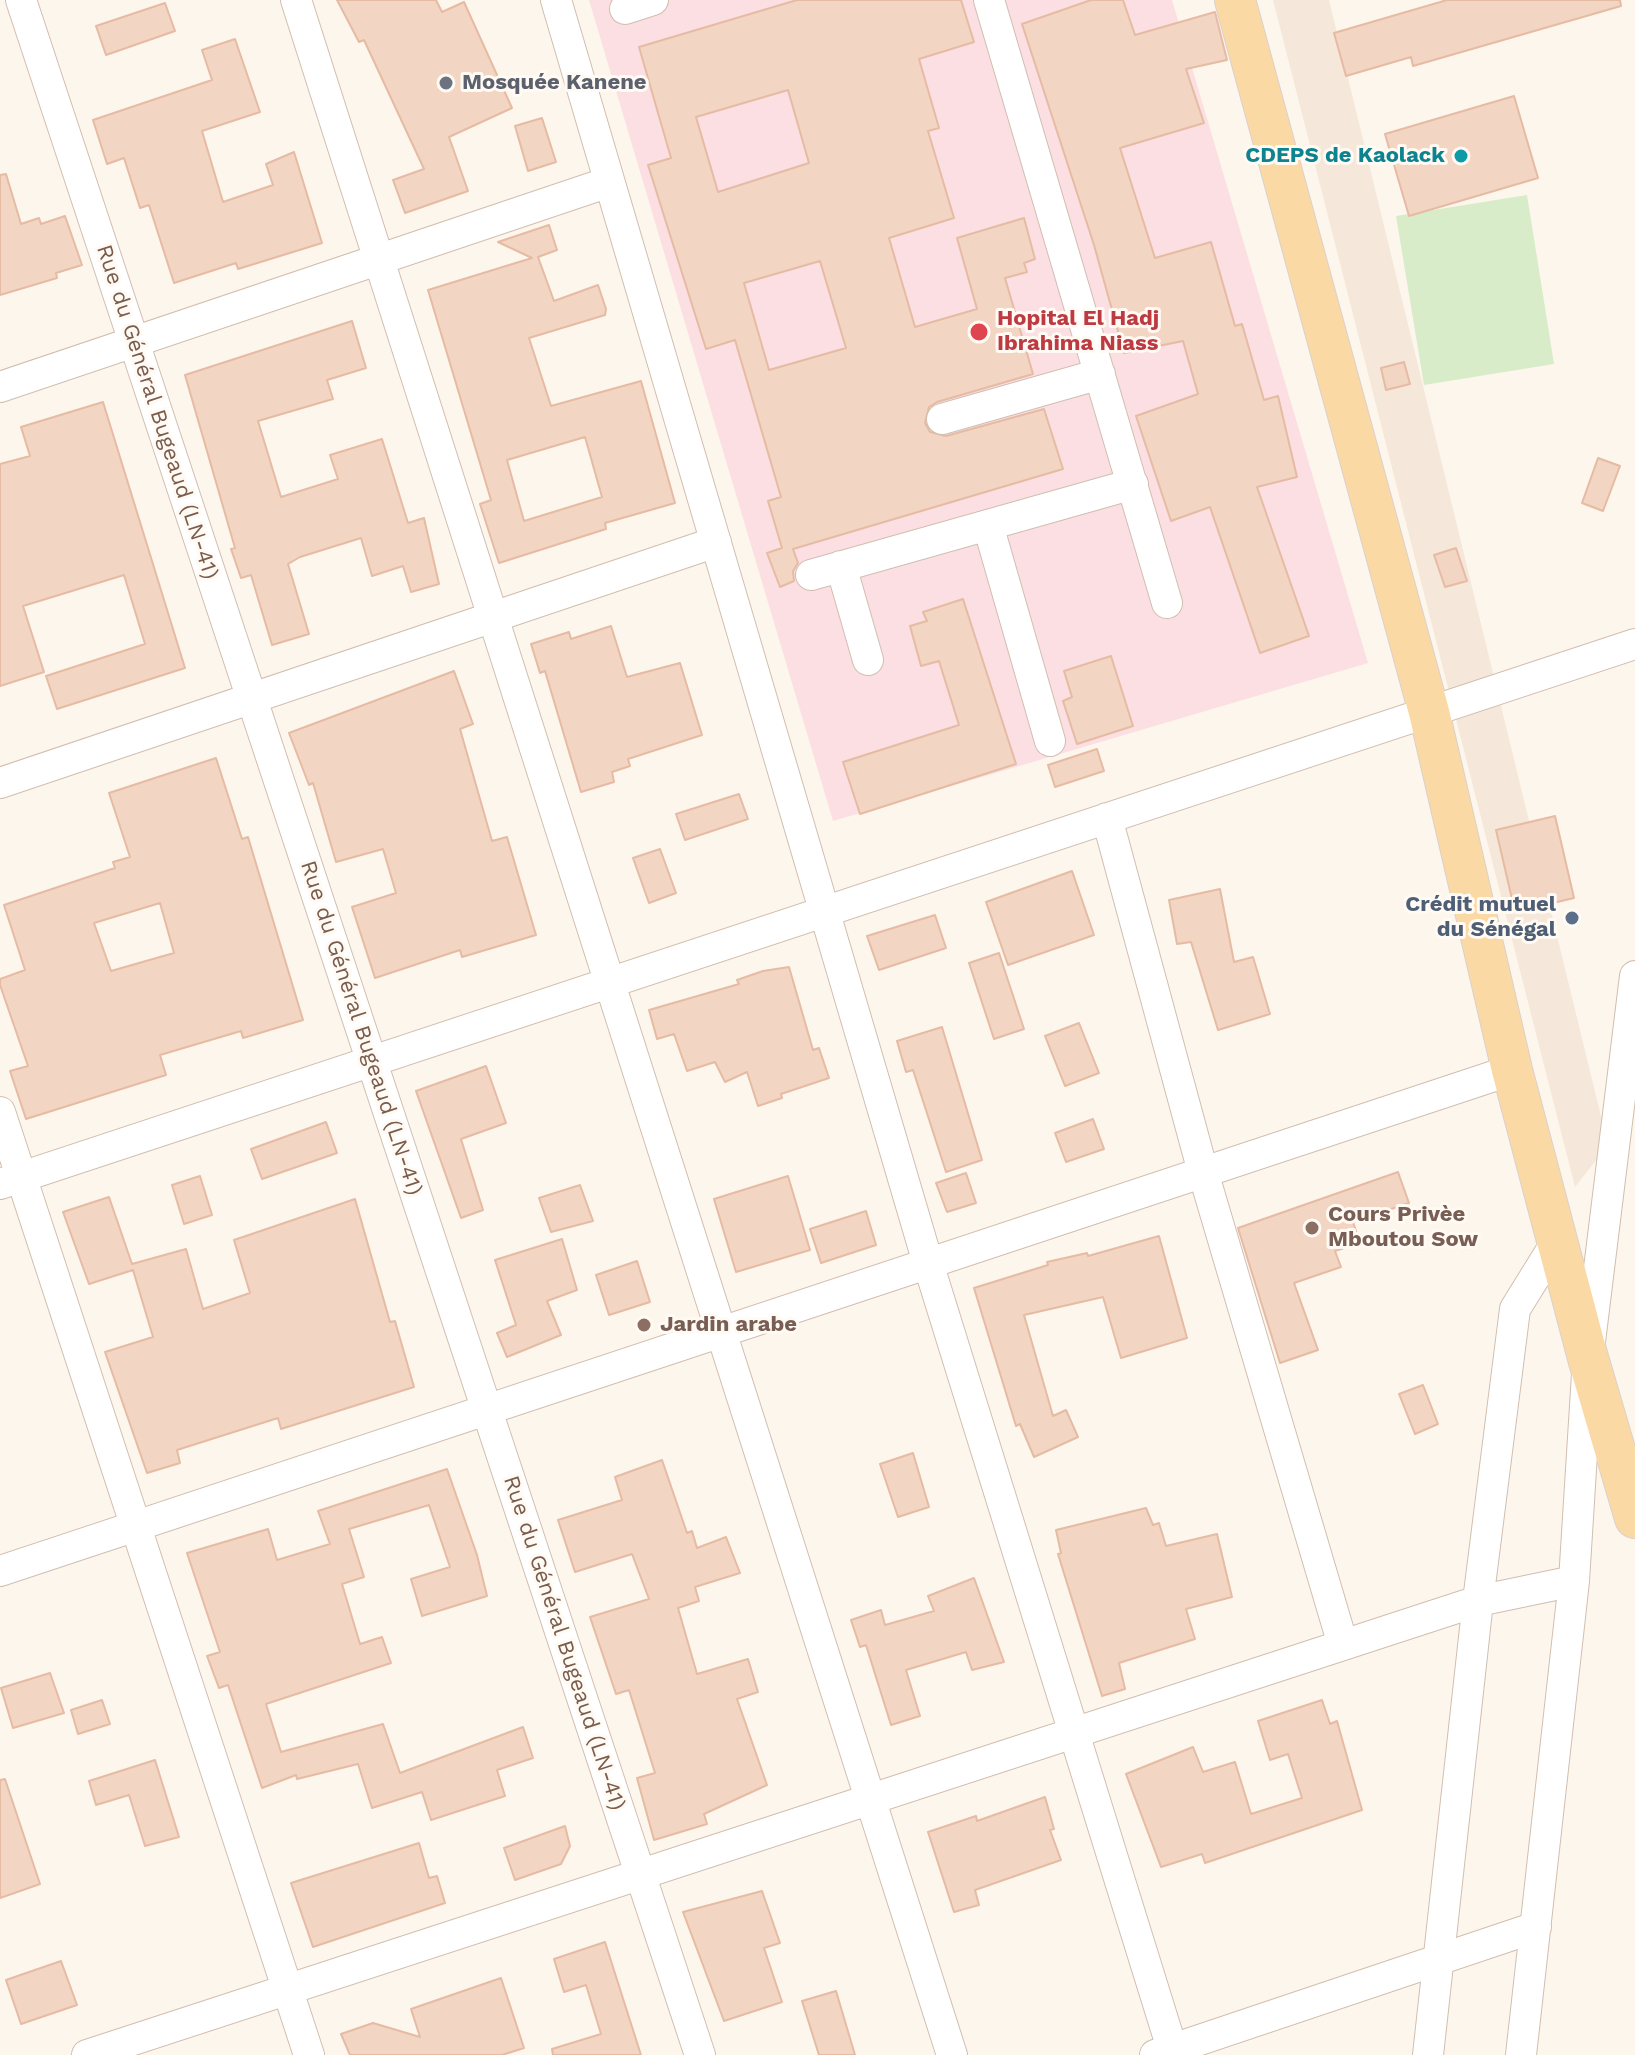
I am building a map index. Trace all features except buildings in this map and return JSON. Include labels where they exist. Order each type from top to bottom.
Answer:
[{"type":"main road","points":[[1235,0],[1429,712],[1512,1070],[1559,1238],[1588,1358],[1635,1518]]},
{"type":"street","points":[[0,8],[22,0]]},
{"type":"street","name":"Rue du Général Bugeaud (LN-41)","points":[[22,0],[700,2055]]},
{"type":"street","points":[[296,0],[952,2055]]},
{"type":"street","points":[[556,0],[928,1263],[1075,1732],[1167,2053],[1536,1927]]},
{"type":"street","points":[[989,0],[1167,603]]},
{"type":"street","points":[[0,387],[609,182]]},
{"type":"street","points":[[942,419],[1100,374]]},
{"type":"street","points":[[811,575],[1133,484]]},
{"type":"street","points":[[988,525],[1050,741]]},
{"type":"street","points":[[0,783],[716,542]]},
{"type":"street","points":[[841,566],[868,660]]},
{"type":"street","points":[[11,1180],[1635,644]]},
{"type":"street","points":[[1107,818],[1203,1172],[1343,1645]]},
{"type":"street","points":[[1521,2055],[1574,1581],[1588,1358],[1628,1099],[1635,976]]},
{"type":"street","points":[[0,1571],[1512,1070]]},
{"type":"street","points":[[0,1112],[11,1180],[136,1526],[309,2055]]},
{"type":"street","points":[[1428,2055],[1478,1601],[1515,1309],[1559,1238]]},
{"type":"street","points":[[87,2055],[1478,1601],[1574,1581]]},
{"type":"shaded area","name":"Hopital El Hadj Ibrahima Niass","points":[[589,0],[1172,0],[1368,663],[833,821]]},
{"type":"shaded area","points":[[1273,0],[1329,0],[1608,1145],[1575,1187]]},
{"type":"green space","points":[[1527,195],[1554,364],[1424,385],[1396,216]]},
{"type":"place","name":"Mosquée Kanene","points":[[446,83]]},
{"type":"place","name":"CDEPS de Kaolack","points":[[1461,156]]},
{"type":"place","name":"Hopital El Hadj Ibrahima Niass","points":[[979,332]]},
{"type":"place","name":"Crédit mutuel du Sénégal","points":[[1572,918]]},
{"type":"place","name":"Cours Privèe Mboutou Sow","points":[[1312,1228]]},
{"type":"place","name":"Jardin arabe","points":[[644,1325]]}]
